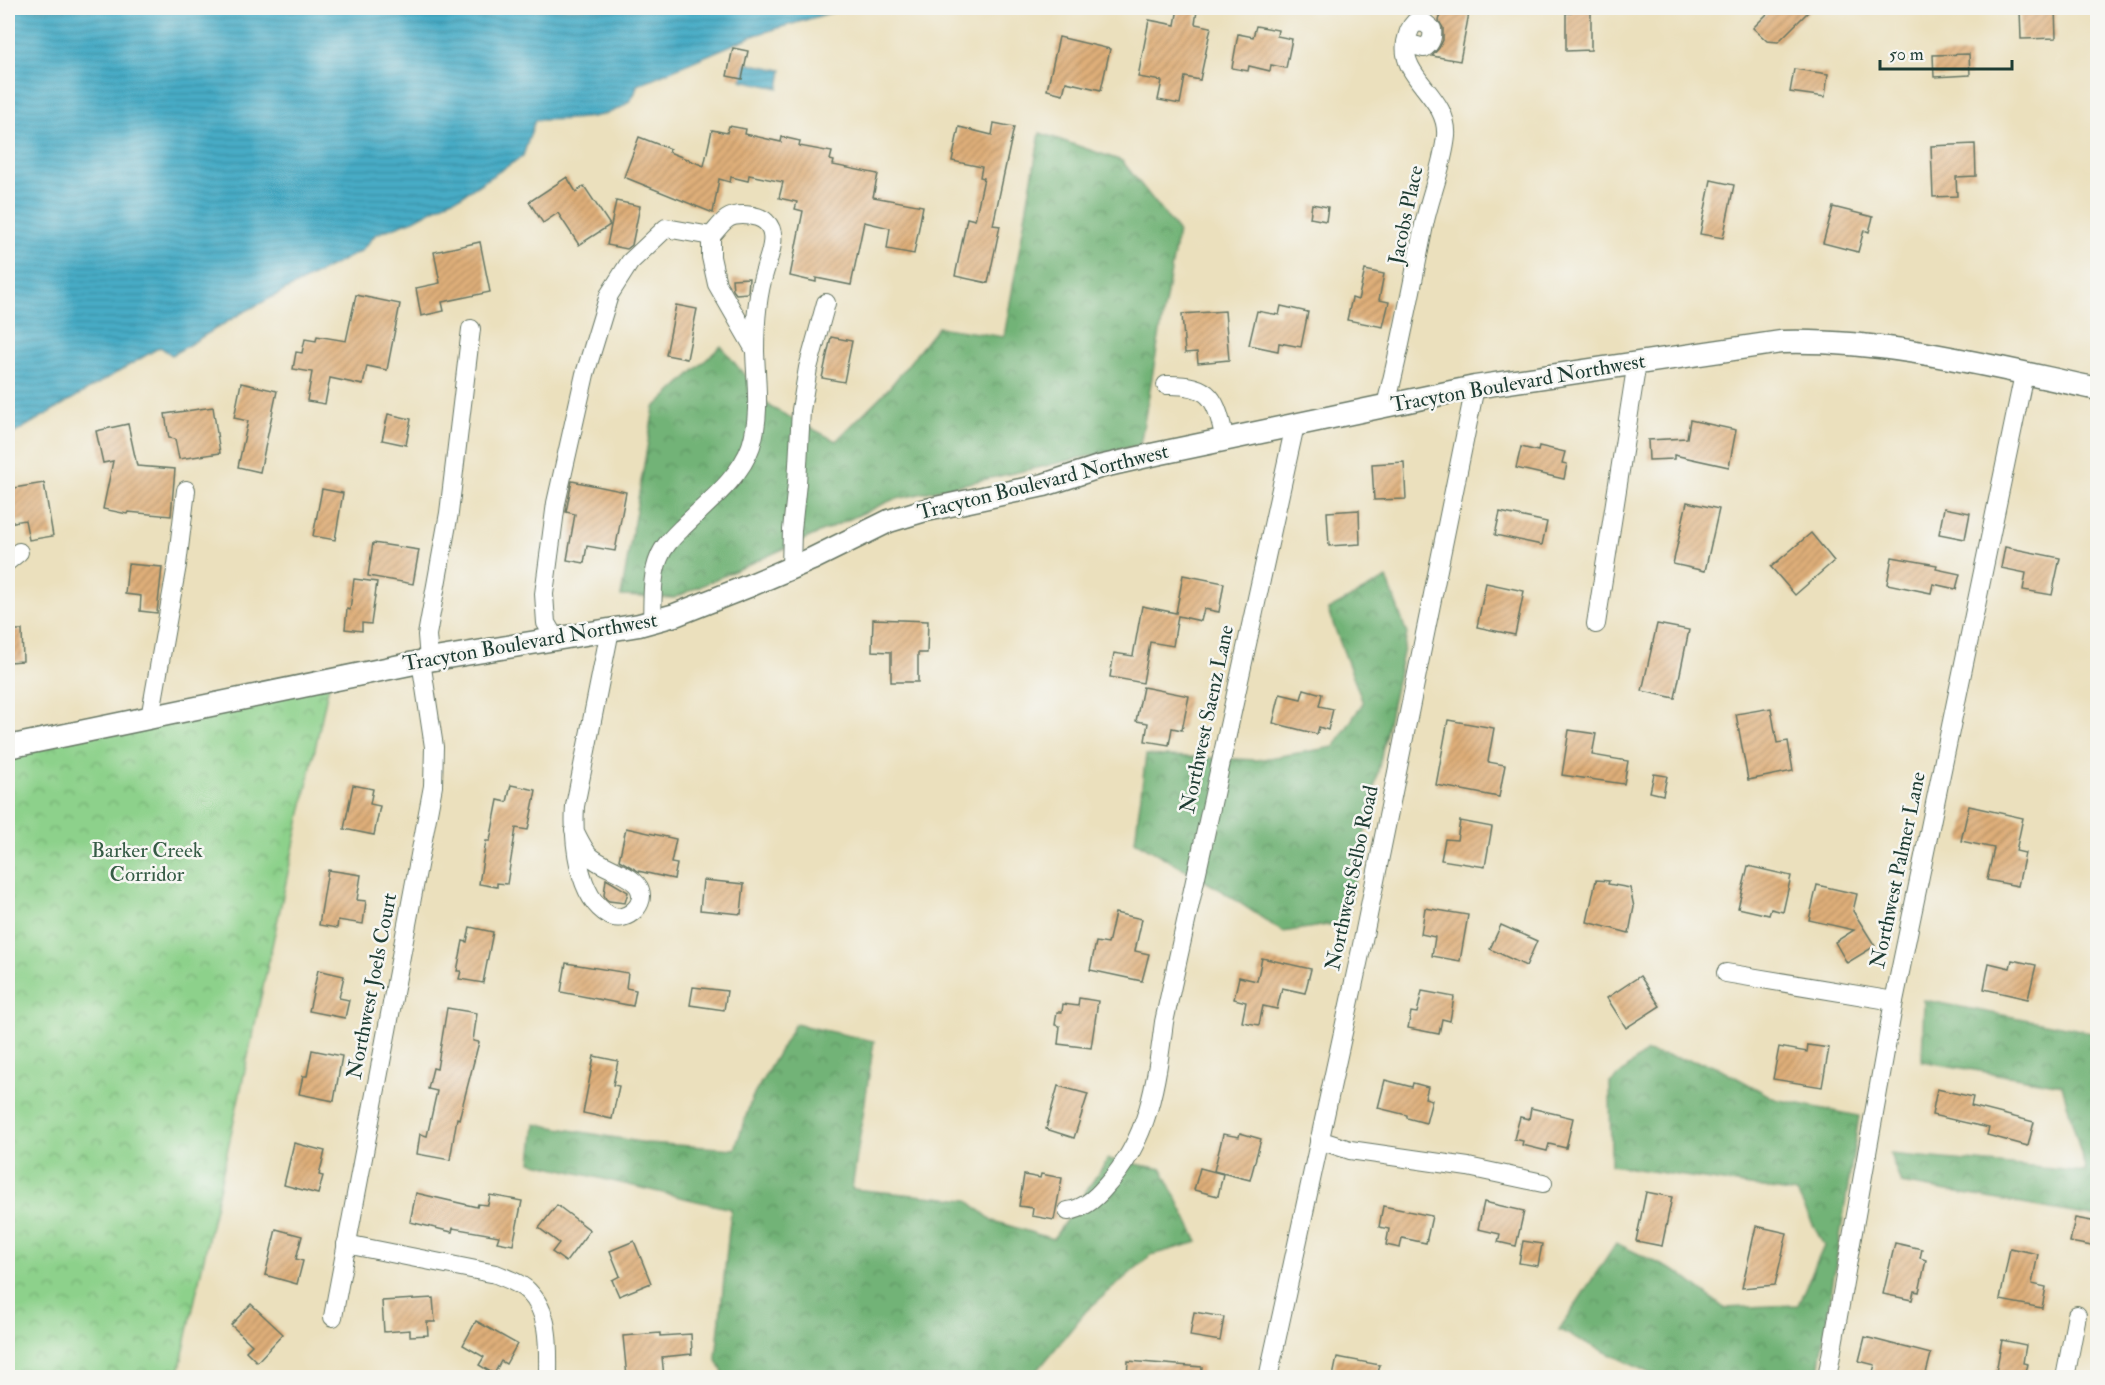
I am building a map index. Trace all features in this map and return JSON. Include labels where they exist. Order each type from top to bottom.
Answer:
[{"type":"main road","name":"Tracyton Boulevard Northwest","points":[[8,747],[425,660],[556,640],[652,621],[791,568],[889,521],[1044,485],[1099,467],[1145,456],[1475,387],[1781,342],[1816,341],[1921,352],[2097,388]]},
{"type":"street","name":"Jacobs Place","points":[[1386,405],[1400,351],[1424,225],[1446,134],[1444,117],[1438,104],[1407,62],[1406,43]]},
{"type":"street","points":[[652,621],[654,579],[658,559],[667,543],[723,488],[740,466],[750,447],[758,397],[755,350],[758,302],[764,271],[771,253],[772,231],[765,221],[749,215],[728,218],[711,236],[711,257],[717,284],[755,350]]},
{"type":"street","points":[[556,640],[546,623],[544,594],[556,503],[585,374],[609,295],[630,262],[666,228],[711,236]]},
{"type":"street","points":[[791,568],[801,410],[808,368],[826,303]]},
{"type":"street","name":"Northwest Joels Court","points":[[333,1317],[433,786],[434,747],[425,660],[427,634],[449,513],[471,329]]},
{"type":"street","points":[[1596,624],[1637,362]]},
{"type":"street","name":"Northwest Palmer Lane","points":[[1827,1377],[1894,1001],[2024,374]]},
{"type":"street","points":[[1166,385],[1184,385],[1205,392],[1216,407],[1225,440]]},
{"type":"street","name":"Northwest Selbo Road","points":[[1268,1377],[1362,945],[1475,387]]},
{"type":"street","name":"Northwest Saenz Lane","points":[[1068,1211],[1077,1210],[1097,1196],[1120,1171],[1138,1141],[1151,1105],[1164,1023],[1294,425]]},
{"type":"street","points":[[150,718],[177,566],[186,490]]},
{"type":"street","points":[[574,830],[588,854],[604,866],[637,884],[641,894],[640,903],[625,916],[615,918],[607,915],[591,899],[580,870],[574,830],[575,806],[610,630]]},
{"type":"street","points":[[1726,972],[1894,1001]]},
{"type":"street","points":[[1319,1140],[1350,1150],[1468,1167],[1543,1184]]},
{"type":"street","points":[[346,1244],[496,1274],[516,1283],[529,1292],[543,1312],[548,1341],[548,1377]]},
{"type":"street","points":[[2065,1377],[2077,1315]]},
{"type":"green space","points":[[1040,133],[1122,161],[1178,231],[1140,445],[892,500],[674,598],[621,596],[654,408],[721,346],[770,407],[836,441],[890,387],[938,327],[1004,337]]},
{"type":"green space","points":[[1387,578],[1407,634],[1346,922],[1283,932],[1219,889],[1135,841],[1146,755],[1257,760],[1334,747],[1363,703],[1328,610]]},
{"type":"green space","name":"Barker Creek Corridor","points":[[330,680],[178,1377],[8,1378],[8,747]]},
{"type":"green space","points":[[1924,1000],[2097,1033],[2097,1217],[1901,1183],[1890,1154],[2086,1172],[2062,1085],[1922,1061]]},
{"type":"green space","points":[[795,1024],[874,1041],[852,1189],[967,1200],[993,1221],[1053,1239],[1108,1159],[1162,1169],[1198,1242],[1151,1255],[1086,1311],[1033,1376],[1036,1377],[725,1377],[716,1358],[731,1209],[531,1162],[535,1124],[646,1143],[735,1149],[752,1098]]},
{"type":"green space","points":[[1646,1052],[1714,1065],[1775,1099],[1859,1116],[1818,1377],[1658,1377],[1559,1330],[1616,1243],[1682,1275],[1724,1308],[1798,1305],[1824,1246],[1797,1193],[1611,1165],[1610,1083]]},
{"type":"water","points":[[8,8],[846,8],[755,35],[637,85],[632,98],[624,106],[613,111],[587,118],[535,120],[523,156],[460,197],[414,220],[376,234],[361,251],[240,314],[172,355],[160,347],[8,437]]},
{"type":"water","points":[[745,63],[782,70],[779,88],[741,80]]},
{"type":"building","points":[[1178,8],[1197,11],[1195,24],[1211,27],[1200,80],[1185,77],[1180,104],[1158,100],[1162,81],[1138,77],[1149,20],[1175,25]]},
{"type":"building","points":[[1442,8],[1470,8],[1460,61],[1432,56],[1443,40],[1443,28],[1439,21]]},
{"type":"building","points":[[1571,8],[1591,8],[1591,50],[1566,51],[1566,13],[1571,13]]},
{"type":"building","points":[[1773,8],[1812,8],[1778,42],[1767,41],[1753,28]]},
{"type":"building","points":[[2055,8],[2056,38],[2021,39],[2020,9]]},
{"type":"building","points":[[1256,26],[1278,30],[1277,36],[1292,39],[1286,68],[1271,65],[1270,71],[1249,66],[1248,71],[1232,68],[1238,34],[1253,37]]},
{"type":"building","points":[[1059,37],[1110,49],[1101,90],[1066,82],[1063,94],[1047,90]]},
{"type":"building","points":[[733,48],[748,51],[742,79],[727,76]]},
{"type":"building","points":[[1969,54],[1970,75],[1934,77],[1933,55]]},
{"type":"building","points":[[1794,69],[1828,74],[1825,97],[1790,92]]},
{"type":"building","points":[[994,123],[1014,127],[993,225],[1000,226],[988,283],[955,276],[967,218],[975,220],[984,178],[980,177],[982,167],[952,161],[959,127],[992,135]]},
{"type":"building","points":[[729,126],[746,129],[745,134],[781,142],[782,137],[800,141],[799,146],[832,152],[830,160],[834,161],[833,165],[878,174],[873,197],[923,206],[914,254],[887,249],[890,228],[864,222],[851,285],[816,278],[816,282],[790,276],[803,211],[795,209],[797,202],[779,198],[783,182],[749,175],[748,181],[731,177],[730,182],[719,179],[713,213],[624,177],[639,137],[704,166],[712,130],[727,133]]},
{"type":"building","points":[[1975,144],[1976,176],[1956,177],[1957,196],[1933,197],[1931,146]]},
{"type":"building","points":[[567,177],[576,192],[584,186],[610,225],[579,245],[558,213],[543,223],[529,202]]},
{"type":"building","points":[[1711,180],[1734,185],[1723,238],[1700,234]]},
{"type":"building","points":[[616,201],[640,206],[632,245],[627,249],[607,245]]},
{"type":"building","points":[[1312,204],[1328,207],[1326,221],[1310,218]]},
{"type":"building","points":[[1833,207],[1873,217],[1869,232],[1864,230],[1858,252],[1823,243]]},
{"type":"building","points":[[480,242],[490,292],[442,302],[444,311],[421,316],[416,288],[440,283],[434,252]]},
{"type":"building","points":[[1365,270],[1384,274],[1379,300],[1389,302],[1383,327],[1347,320],[1352,298],[1358,300]]},
{"type":"building","points":[[749,278],[748,293],[736,294],[733,290],[732,279]]},
{"type":"building","points":[[356,295],[400,304],[387,370],[367,366],[363,385],[330,378],[325,404],[307,401],[312,372],[293,369],[296,352],[302,353],[305,339],[316,341],[317,336],[346,341]]},
{"type":"building","points":[[676,305],[697,309],[687,359],[666,355]]},
{"type":"building","points":[[1281,306],[1308,312],[1301,347],[1279,343],[1278,351],[1249,345],[1257,311],[1279,315]]},
{"type":"building","points":[[1225,311],[1229,360],[1198,363],[1197,352],[1185,353],[1182,314]]},
{"type":"building","points":[[831,337],[852,341],[844,382],[822,378]]},
{"type":"building","points":[[241,383],[277,391],[260,472],[238,467],[248,421],[234,418]]},
{"type":"building","points":[[213,407],[220,453],[179,459],[175,439],[169,438],[165,414]]},
{"type":"building","points":[[388,414],[411,419],[406,445],[382,440]]},
{"type":"building","points":[[1690,420],[1736,430],[1729,467],[1674,455],[1674,459],[1649,460],[1648,440],[1687,438]]},
{"type":"building","points":[[128,424],[137,466],[175,469],[171,516],[128,512],[127,514],[103,509],[113,461],[103,463],[96,431]]},
{"type":"building","points":[[1539,446],[1565,452],[1562,463],[1567,464],[1564,479],[1516,468],[1521,447],[1538,451]]},
{"type":"building","points":[[1404,462],[1406,499],[1374,500],[1372,464]]},
{"type":"building","points":[[572,481],[626,492],[615,551],[587,546],[584,563],[567,560],[575,514],[566,512]]},
{"type":"building","points":[[44,483],[53,536],[29,540],[25,520],[8,523],[8,489]]},
{"type":"building","points":[[322,489],[343,493],[335,540],[313,536]]},
{"type":"building","points":[[1687,502],[1719,509],[1705,571],[1673,564]]},
{"type":"building","points":[[1944,508],[1970,513],[1965,539],[1939,534]]},
{"type":"building","points":[[1359,510],[1360,544],[1329,546],[1327,512]]},
{"type":"building","points":[[1500,512],[1547,522],[1542,545],[1495,535]]},
{"type":"building","points":[[1811,533],[1834,561],[1795,595],[1771,567]]},
{"type":"building","points":[[373,543],[419,550],[413,584],[368,576]]},
{"type":"building","points":[[2005,547],[2060,558],[2052,595],[2023,590],[2026,573],[2001,568]]},
{"type":"building","points":[[1892,557],[1937,565],[1936,569],[1960,574],[1956,589],[1933,584],[1931,593],[1887,584]]},
{"type":"building","points":[[128,564],[162,567],[157,613],[140,611],[141,596],[125,594]]},
{"type":"building","points":[[1183,575],[1224,583],[1219,612],[1204,609],[1201,621],[1178,616],[1173,646],[1150,642],[1143,683],[1110,677],[1114,653],[1133,656],[1142,606],[1176,613]]},
{"type":"building","points":[[354,579],[377,582],[371,624],[362,623],[362,631],[345,629]]},
{"type":"building","points":[[1486,583],[1524,591],[1515,635],[1477,627]]},
{"type":"building","points":[[873,619],[928,621],[927,653],[918,653],[918,682],[891,682],[891,652],[872,651]]},
{"type":"building","points":[[1657,624],[1689,630],[1675,698],[1642,691]]},
{"type":"building","points":[[8,630],[22,630],[23,661],[8,662]]},
{"type":"building","points":[[1143,687],[1189,696],[1182,730],[1172,728],[1169,745],[1145,741],[1148,723],[1136,721]]},
{"type":"building","points":[[1304,689],[1322,694],[1319,706],[1333,709],[1328,730],[1319,727],[1317,734],[1273,723],[1280,694],[1301,699]]},
{"type":"building","points":[[1771,708],[1777,743],[1788,741],[1793,771],[1748,780],[1736,714]]},
{"type":"building","points":[[1448,720],[1494,728],[1488,762],[1505,765],[1499,797],[1436,785]]},
{"type":"building","points":[[1569,730],[1596,734],[1592,755],[1628,761],[1624,784],[1562,775]]},
{"type":"building","points":[[1654,774],[1667,776],[1663,795],[1650,792]]},
{"type":"building","points":[[353,785],[373,789],[370,804],[380,806],[374,835],[344,829]]},
{"type":"building","points":[[511,785],[536,790],[528,830],[516,828],[507,884],[497,883],[497,887],[479,884],[486,841],[490,841],[498,800],[507,802]]},
{"type":"building","points":[[1969,806],[2023,818],[2016,851],[2025,853],[2018,886],[1987,880],[1994,848],[1961,841]]},
{"type":"building","points":[[1460,821],[1492,827],[1485,867],[1441,860],[1445,839],[1457,840]]},
{"type":"building","points":[[626,828],[676,839],[671,863],[677,864],[674,879],[638,871],[619,860]]},
{"type":"building","points":[[1748,866],[1791,876],[1783,912],[1771,909],[1769,915],[1738,908]]},
{"type":"building","points":[[328,870],[361,875],[357,900],[366,901],[363,924],[338,920],[337,928],[319,925]]},
{"type":"building","points":[[606,879],[628,892],[625,903],[606,899],[604,895]]},
{"type":"building","points":[[703,880],[744,884],[741,914],[700,910]]},
{"type":"building","points":[[1596,880],[1609,881],[1608,884],[1630,888],[1634,907],[1629,933],[1587,922]]},
{"type":"building","points":[[1817,885],[1857,894],[1853,911],[1875,946],[1847,963],[1835,942],[1854,930],[1809,920]]},
{"type":"building","points":[[1425,908],[1468,915],[1460,961],[1432,956],[1435,937],[1421,934]]},
{"type":"building","points":[[1115,913],[1142,919],[1135,951],[1149,954],[1142,981],[1090,970],[1096,942],[1108,944]]},
{"type":"building","points":[[1501,925],[1537,941],[1526,966],[1490,949]]},
{"type":"building","points":[[470,927],[493,932],[483,983],[459,979],[461,971],[457,971],[463,941],[467,942]]},
{"type":"building","points":[[1262,958],[1311,969],[1305,993],[1282,988],[1277,1009],[1263,1006],[1259,1025],[1242,1022],[1246,1002],[1234,999],[1239,977],[1257,981]]},
{"type":"building","points":[[2012,960],[2036,965],[2028,999],[1984,989],[1989,963],[2010,968]]},
{"type":"building","points":[[566,963],[628,973],[626,988],[636,990],[633,1006],[561,992]]},
{"type":"building","points":[[318,970],[344,976],[339,998],[349,1000],[345,1018],[309,1011]]},
{"type":"building","points":[[1640,976],[1660,1006],[1626,1028],[1607,998]]},
{"type":"building","points":[[693,987],[727,991],[724,1010],[690,1005]]},
{"type":"building","points":[[1422,991],[1454,997],[1450,1021],[1442,1019],[1439,1034],[1408,1028],[1411,1012],[1417,1013]]},
{"type":"building","points":[[1079,998],[1098,1001],[1091,1048],[1058,1044],[1060,1026],[1055,1025],[1057,1012],[1062,1012],[1063,1004],[1078,1006]]},
{"type":"building","points":[[447,1008],[477,1013],[473,1041],[479,1042],[459,1119],[457,1118],[450,1160],[417,1154],[420,1134],[427,1136],[437,1091],[428,1089],[433,1068],[437,1069]]},
{"type":"building","points":[[1808,1045],[1829,1048],[1822,1087],[1773,1079],[1779,1047],[1807,1052]]},
{"type":"building","points":[[312,1050],[342,1056],[334,1101],[299,1094],[303,1076],[307,1076]]},
{"type":"building","points":[[594,1056],[618,1061],[613,1085],[619,1086],[612,1119],[583,1113]]},
{"type":"building","points":[[1385,1080],[1412,1087],[1413,1083],[1428,1087],[1425,1098],[1432,1100],[1426,1123],[1407,1118],[1407,1115],[1378,1108]]},
{"type":"building","points":[[1058,1086],[1088,1094],[1074,1138],[1046,1129]]},
{"type":"building","points":[[1937,1089],[1973,1097],[1971,1106],[2034,1122],[2028,1146],[1987,1135],[1989,1128],[1932,1115]]},
{"type":"building","points":[[1531,1108],[1573,1118],[1566,1148],[1549,1144],[1547,1151],[1522,1145],[1523,1141],[1514,1139],[1520,1117],[1529,1119]]},
{"type":"building","points":[[1240,1133],[1261,1139],[1250,1180],[1214,1171],[1223,1134],[1239,1137]]},
{"type":"building","points":[[294,1143],[325,1151],[319,1175],[323,1176],[318,1194],[284,1185]]},
{"type":"building","points":[[1200,1168],[1223,1174],[1218,1196],[1194,1190]]},
{"type":"building","points":[[1041,1174],[1062,1178],[1054,1220],[1032,1216],[1033,1208],[1019,1206],[1024,1175],[1040,1178]]},
{"type":"building","points":[[1646,1192],[1672,1197],[1662,1246],[1636,1241]]},
{"type":"building","points":[[416,1193],[477,1207],[478,1204],[488,1205],[490,1195],[522,1201],[513,1245],[497,1242],[499,1236],[453,1228],[452,1232],[410,1222]]},
{"type":"building","points":[[1484,1202],[1524,1211],[1516,1246],[1498,1242],[1500,1234],[1478,1229]]},
{"type":"building","points":[[557,1205],[590,1230],[566,1262],[552,1252],[559,1243],[539,1228]]},
{"type":"building","points":[[1383,1206],[1432,1216],[1426,1243],[1402,1238],[1400,1248],[1386,1245],[1389,1229],[1379,1227]]},
{"type":"building","points":[[2075,1218],[2097,1222],[2097,1247],[2070,1242]]},
{"type":"building","points":[[1756,1226],[1787,1233],[1775,1285],[1742,1288]]},
{"type":"building","points":[[276,1229],[302,1236],[296,1259],[303,1261],[297,1284],[265,1275]]},
{"type":"building","points":[[634,1241],[651,1283],[619,1296],[612,1280],[620,1276],[610,1251]]},
{"type":"building","points":[[1523,1241],[1542,1244],[1538,1266],[1519,1263]]},
{"type":"building","points":[[1895,1243],[1922,1249],[1920,1258],[1926,1260],[1919,1292],[1914,1291],[1912,1300],[1883,1294]]},
{"type":"building","points":[[2010,1248],[2038,1254],[2032,1284],[2046,1287],[2042,1308],[2000,1300]]},
{"type":"building","points":[[433,1298],[435,1322],[427,1322],[428,1335],[410,1336],[410,1330],[384,1332],[382,1301]]},
{"type":"building","points":[[251,1304],[283,1334],[257,1362],[246,1351],[252,1345],[231,1325]]},
{"type":"building","points":[[1194,1312],[1224,1317],[1220,1341],[1190,1336]]},
{"type":"building","points":[[476,1321],[517,1344],[506,1364],[501,1361],[494,1374],[479,1365],[484,1357],[463,1345]]},
{"type":"building","points":[[660,1333],[660,1336],[691,1334],[692,1354],[662,1357],[664,1377],[627,1377],[623,1336]]},
{"type":"building","points":[[1865,1337],[1931,1354],[1925,1377],[1872,1375],[1875,1365],[1859,1361]]},
{"type":"building","points":[[2002,1340],[2026,1345],[2023,1363],[2028,1364],[2025,1377],[1995,1377]]},
{"type":"building","points":[[1337,1357],[1380,1365],[1377,1377],[1333,1377]]},
{"type":"building","points":[[1128,1361],[1202,1367],[1201,1377],[1127,1377]]}]
